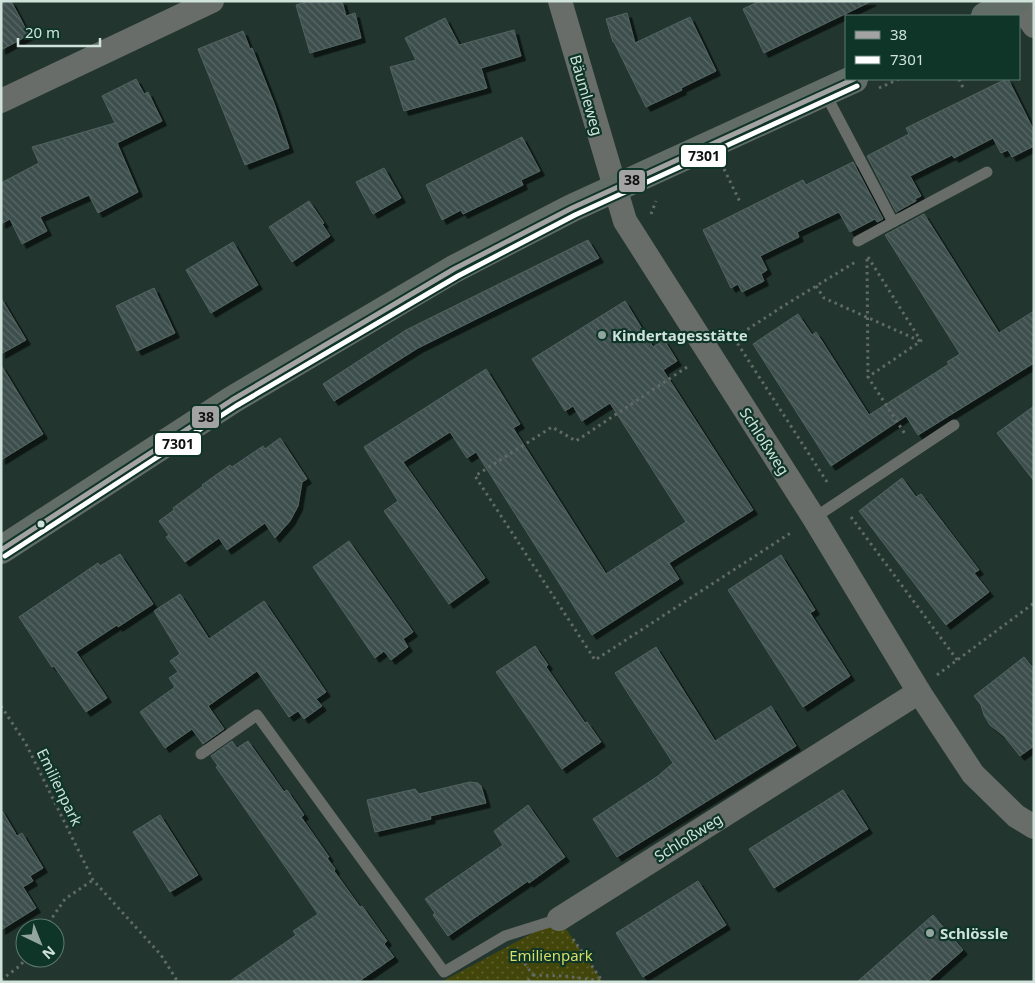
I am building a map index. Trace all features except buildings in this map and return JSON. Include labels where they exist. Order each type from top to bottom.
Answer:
[{"type":"main road","points":[[986,15],[1016,1]]},
{"type":"main road","points":[[1,550],[232,400],[445,274],[572,208],[825,93],[864,84]]},
{"type":"street","points":[[1,101],[212,1]]},
{"type":"street","name":"Bäumleweg","points":[[560,1],[614,189]]},
{"type":"street","points":[[1016,1],[1034,26]]},
{"type":"street","name":"Schloßweg","points":[[614,189],[625,221],[814,518],[926,685],[973,774],[1016,816],[1034,827]]},
{"type":"street","name":"Schloßweg","points":[[559,919],[926,685]]},
{"type":"lane","points":[[825,93],[892,222]]},
{"type":"lane","points":[[858,241],[987,172]]},
{"type":"lane","points":[[814,518],[954,425]]},
{"type":"lane","points":[[201,754],[257,715],[444,972],[505,936],[559,919]]},
{"type":"path","points":[[864,84],[892,80]]},
{"type":"path","points":[[959,80],[964,90]]},
{"type":"path","points":[[722,164],[741,204]]},
{"type":"path","points":[[650,216],[656,202],[661,197]]},
{"type":"path","points":[[729,342],[866,255]]},
{"type":"path","points":[[866,255],[868,377],[916,450]]},
{"type":"path","points":[[866,255],[921,341]]},
{"type":"path","points":[[816,286],[824,298],[921,341]]},
{"type":"path","points":[[868,377],[921,341]]},
{"type":"path","points":[[708,354],[576,442],[552,427],[475,476],[596,660],[814,518]]},
{"type":"path","points":[[926,685],[1034,603]]},
{"type":"path","name":"Emilienpark","points":[[1,706],[26,744],[93,880],[161,955],[178,982]]},
{"type":"path","points":[[53,918],[65,899],[93,880]]},
{"type":"path","points":[[559,919],[602,981]]},
{"type":"path","points":[[505,936],[533,975]]},
{"type":"path","points":[[1,980],[16,968]]},
{"type":"path","points":[[533,975],[565,976],[602,981]]},
{"type":"path","points":[[527,982],[533,975]]},
{"type":"green space","name":"Emilienpark","points":[[559,919],[603,982],[441,982]]},
{"type":"transit line","name":"38","points":[[1,550],[232,400],[454,269],[572,208],[852,80]]},
{"type":"transit line","name":"7301","points":[[5,556],[236,406],[458,276],[575,215],[857,86]]},
{"type":"place","name":"Kindertagesstätte","points":[[602,335]]},
{"type":"place","name":"Schlössle","points":[[930,933]]}]
